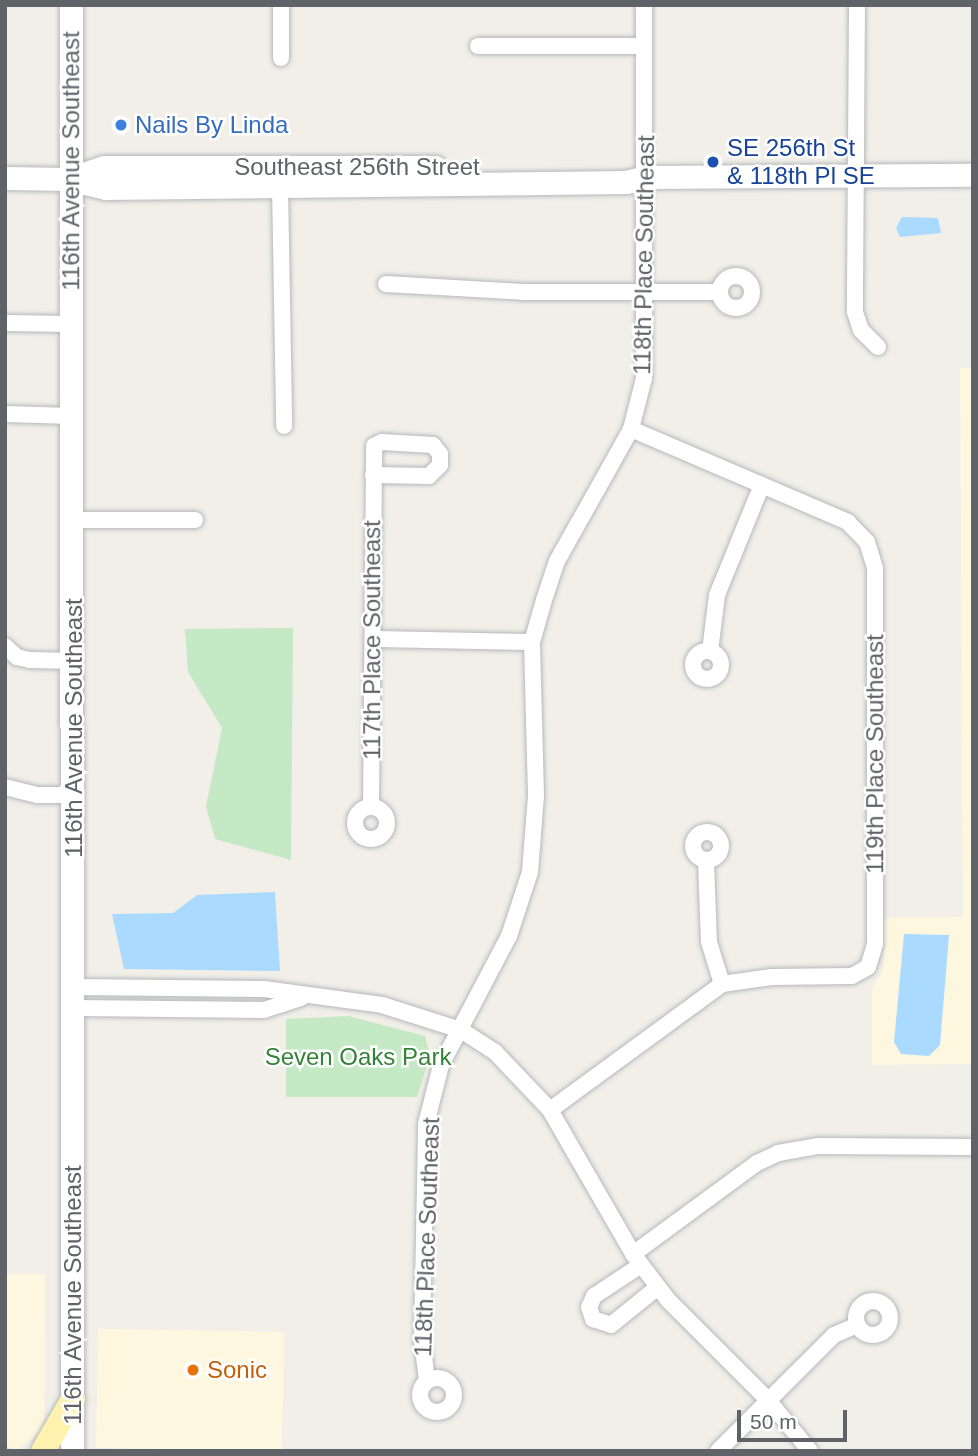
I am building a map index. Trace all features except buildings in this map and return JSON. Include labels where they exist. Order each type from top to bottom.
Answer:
[{"type":"main road","name":"116th Avenue Southeast","points":[[71,5],[69,179],[75,998],[72,1451]]},
{"type":"main road","name":"Southeast 256th Street","points":[[69,179],[104,167],[624,168],[646,177]]},
{"type":"main road","name":"Southeast 256th Street","points":[[5,178],[69,179],[106,188],[626,181],[646,177],[973,175]]},
{"type":"main road","points":[[43,1451],[73,1399]]},
{"type":"street","points":[[281,5],[281,58]]},
{"type":"street","name":"118th Place Southeast","points":[[427,1381],[422,1340],[426,1124],[441,1065],[509,936],[530,872],[536,796],[532,642],[557,561],[631,429],[646,363],[644,5]]},
{"type":"street","points":[[857,5],[855,312],[861,330],[878,348]]},
{"type":"street","points":[[478,46],[644,46]]},
{"type":"street","points":[[280,186],[284,426]]},
{"type":"street","points":[[386,284],[523,292],[720,292]]},
{"type":"street","points":[[5,323],[72,324]]},
{"type":"street","points":[[5,414],[72,416]]},
{"type":"street","points":[[631,429],[762,485],[717,595],[710,651]]},
{"type":"street","name":"117th Place Southeast","points":[[371,806],[373,475]]},
{"type":"street","name":"119th Place Southeast","points":[[722,984],[772,977],[841,978],[868,967],[875,944],[875,568],[867,542],[848,522],[762,485]]},
{"type":"street","points":[[73,520],[195,520]]},
{"type":"street","points":[[373,639],[532,642]]},
{"type":"street","points":[[5,646],[17,657],[30,660],[74,661]]},
{"type":"street","points":[[5,787],[38,795],[74,795]]},
{"type":"street","points":[[550,1110],[722,984],[709,942],[706,861]]},
{"type":"street","points":[[75,998],[264,989],[302,998],[382,1005],[461,1030],[495,1052],[550,1110],[637,1259],[659,1287],[768,1400],[810,1451]]},
{"type":"street","points":[[659,1287],[611,1325],[593,1319],[589,1307],[594,1296],[757,1163],[778,1153],[817,1146],[973,1147]]},
{"type":"street","points":[[718,1451],[834,1335],[857,1325]]},
{"type":"shaded area","points":[[960,368],[973,368],[973,1064],[872,1065],[872,989],[884,968],[884,918],[963,917]]},
{"type":"shaded area","points":[[5,1274],[45,1274],[44,1421],[39,1433],[17,1450],[5,1444]]},
{"type":"shaded area","points":[[98,1329],[284,1332],[282,1451],[96,1448]]},
{"type":"green space","points":[[293,628],[291,860],[215,839],[206,807],[222,728],[188,672],[185,629]]},
{"type":"green space","name":"Seven Oaks Park","points":[[348,1016],[425,1036],[430,1056],[417,1097],[286,1097],[286,1019]]},
{"type":"water","points":[[902,217],[938,218],[941,233],[900,237],[896,228]]},
{"type":"water","points":[[275,892],[280,971],[124,969],[112,914],[173,913],[197,895]]},
{"type":"water","points":[[904,934],[949,935],[940,1045],[929,1056],[901,1054],[894,1042]]},
{"type":"place","name":"Nails By Linda","points":[[121,125]]},
{"type":"place","name":"SE 256th St & 118th Pl SE","points":[[713,162]]},
{"type":"place","name":"Sonic","points":[[193,1370]]}]
